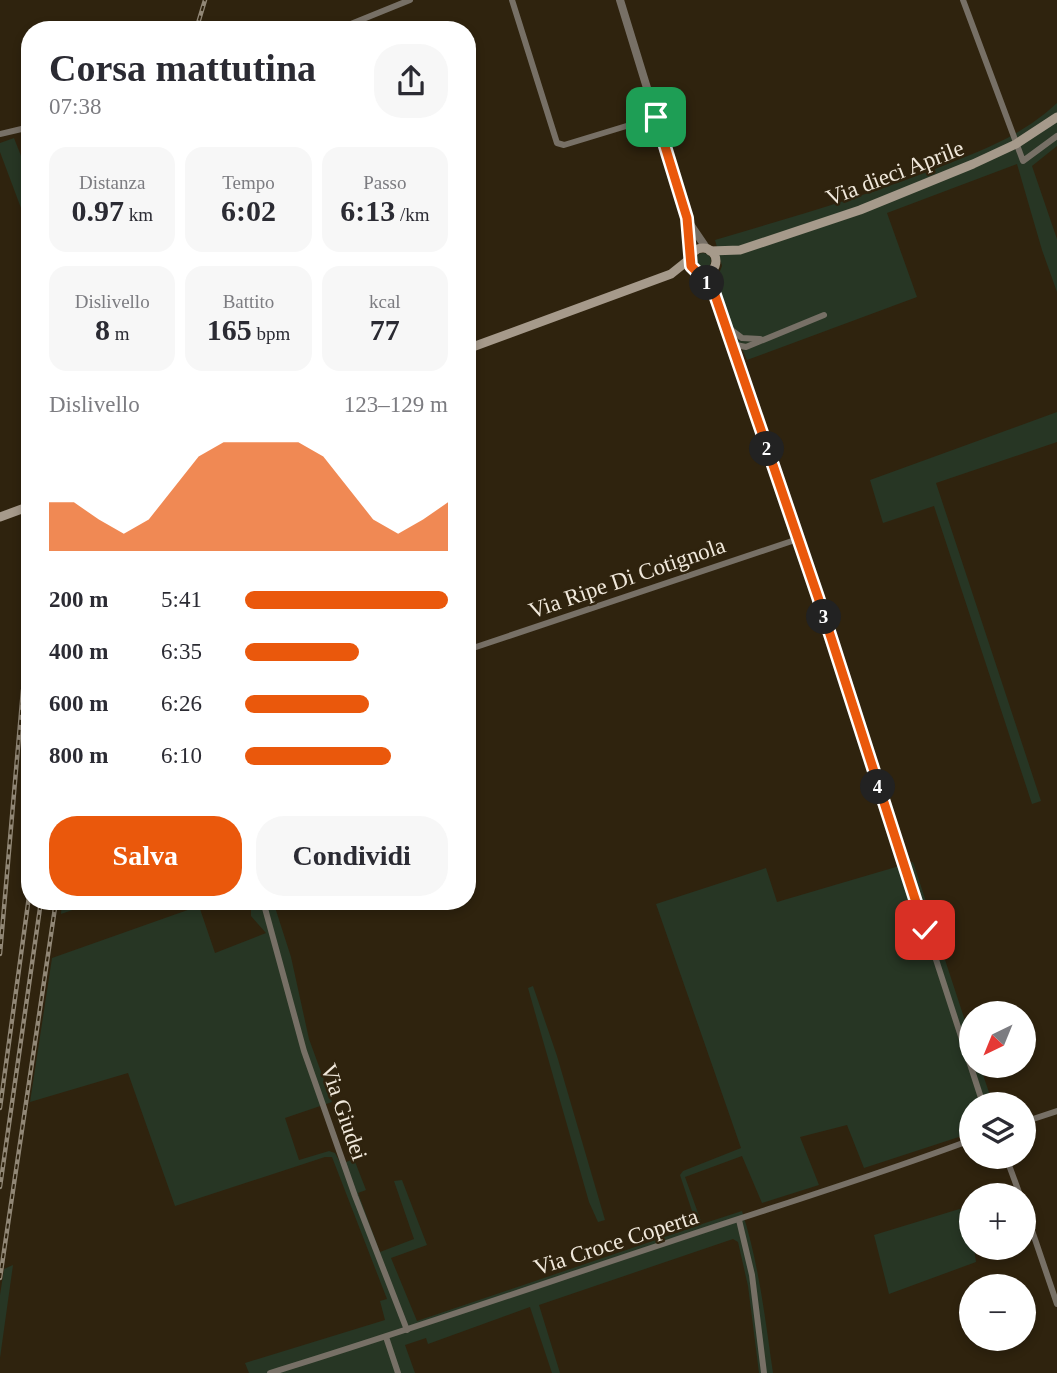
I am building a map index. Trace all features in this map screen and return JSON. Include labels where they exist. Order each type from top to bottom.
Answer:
[{"type":"main road","name":"Via dieci Aprile","points":[[715,266],[740,250],[860,210],[974,164],[1016,144],[1057,119]]},
{"type":"main road","points":[[476,346],[671,274],[708,273],[715,266],[715,257],[709,250],[700,249],[671,274]]},
{"type":"main road","name":"Via dieci Aprile","points":[[709,250],[740,250]]},
{"type":"main road","points":[[691,257],[691,266],[698,273]]},
{"type":"main road","points":[[0,517],[21,509]]},
{"type":"street","points":[[358,21],[410,0]]},
{"type":"street","points":[[512,0],[557,144],[562,145],[656,117]]},
{"type":"street","points":[[620,0],[687,218],[691,257]]},
{"type":"street","points":[[963,0],[1023,161],[1057,136]]},
{"type":"street","points":[[1,131],[21,128]]},
{"type":"street","points":[[687,218],[709,250]]},
{"type":"street","points":[[715,266],[715,295],[979,1092]]},
{"type":"street","points":[[698,273],[715,295]]},
{"type":"street","points":[[737,361],[739,353],[746,346],[824,316]]},
{"type":"street","points":[[725,325],[740,336],[762,339]]},
{"type":"street","points":[[731,344],[740,336]]},
{"type":"street","points":[[731,344],[746,346]]},
{"type":"street","name":"Via Ripe Di Cotignola","points":[[476,647],[797,539]]},
{"type":"street","name":"Via Giudei","points":[[265,910],[304,1051],[355,1196],[407,1330]]},
{"type":"street","points":[[1036,1118],[1057,1111]]},
{"type":"street","name":"Via Croce Coperta","points":[[270,1373],[839,1188],[959,1144]]},
{"type":"street","points":[[739,1220],[752,1276],[764,1373]]},
{"type":"street","points":[[1036,1242],[1057,1304]]},
{"type":"street","points":[[386,1337],[398,1373]]},
{"type":"green space","points":[[1057,103],[1057,146],[1032,166],[1057,239],[1057,292],[1017,164],[887,213],[917,297],[747,360],[719,289],[718,276],[722,266],[715,240],[853,198],[969,156],[1029,125]]},
{"type":"green space","points":[[14,138],[21,156],[21,208],[0,152],[0,143]]},
{"type":"green space","points":[[703,253],[709,255],[709,267],[703,269],[697,267],[695,261],[697,255]]},
{"type":"green space","points":[[1057,412],[1057,442],[936,483],[1041,801],[1032,804],[934,506],[883,523],[870,480]]},
{"type":"green space","points":[[913,862],[959,1002],[959,1078],[984,1078],[989,1092],[959,1092],[959,1137],[864,1168],[847,1125],[800,1137],[819,1185],[762,1203],[742,1156],[685,1177],[702,1224],[742,1211],[757,1271],[773,1373],[759,1373],[748,1286],[738,1242],[733,1239],[539,1305],[560,1373],[552,1373],[530,1307],[428,1344],[426,1338],[405,1345],[415,1373],[249,1373],[245,1363],[385,1320],[380,1301],[387,1299],[332,1157],[175,1206],[128,1073],[30,1102],[52,958],[188,910],[200,910],[215,953],[266,933],[251,916],[251,910],[276,910],[291,957],[309,1039],[332,1102],[285,1118],[299,1160],[329,1151],[335,1153],[341,1164],[354,1159],[366,1190],[358,1193],[380,1252],[414,1239],[394,1181],[402,1180],[427,1245],[391,1258],[417,1321],[697,1226],[680,1175],[683,1171],[741,1148],[656,904],[766,868],[777,902]]},
{"type":"green space","points":[[533,986],[557,1056],[605,1220],[598,1222],[589,1202],[528,988]]},
{"type":"green space","points":[[959,1209],[959,1260],[976,1262],[889,1294],[874,1235]]},
{"type":"green space","points":[[13,1265],[0,1358],[0,1295],[4,1269]]},
{"type":"railway","points":[[199,21],[205,0]]},
{"type":"railway","points":[[0,954],[21,713]]},
{"type":"railway","points":[[0,1108],[27,910]]},
{"type":"railway","points":[[0,1187],[40,910]]},
{"type":"railway","points":[[0,1278],[55,910]]},
{"type":"route","points":[[656,117],[687,218],[691,266],[709,284],[715,295],[818,597],[925,930]]}]
